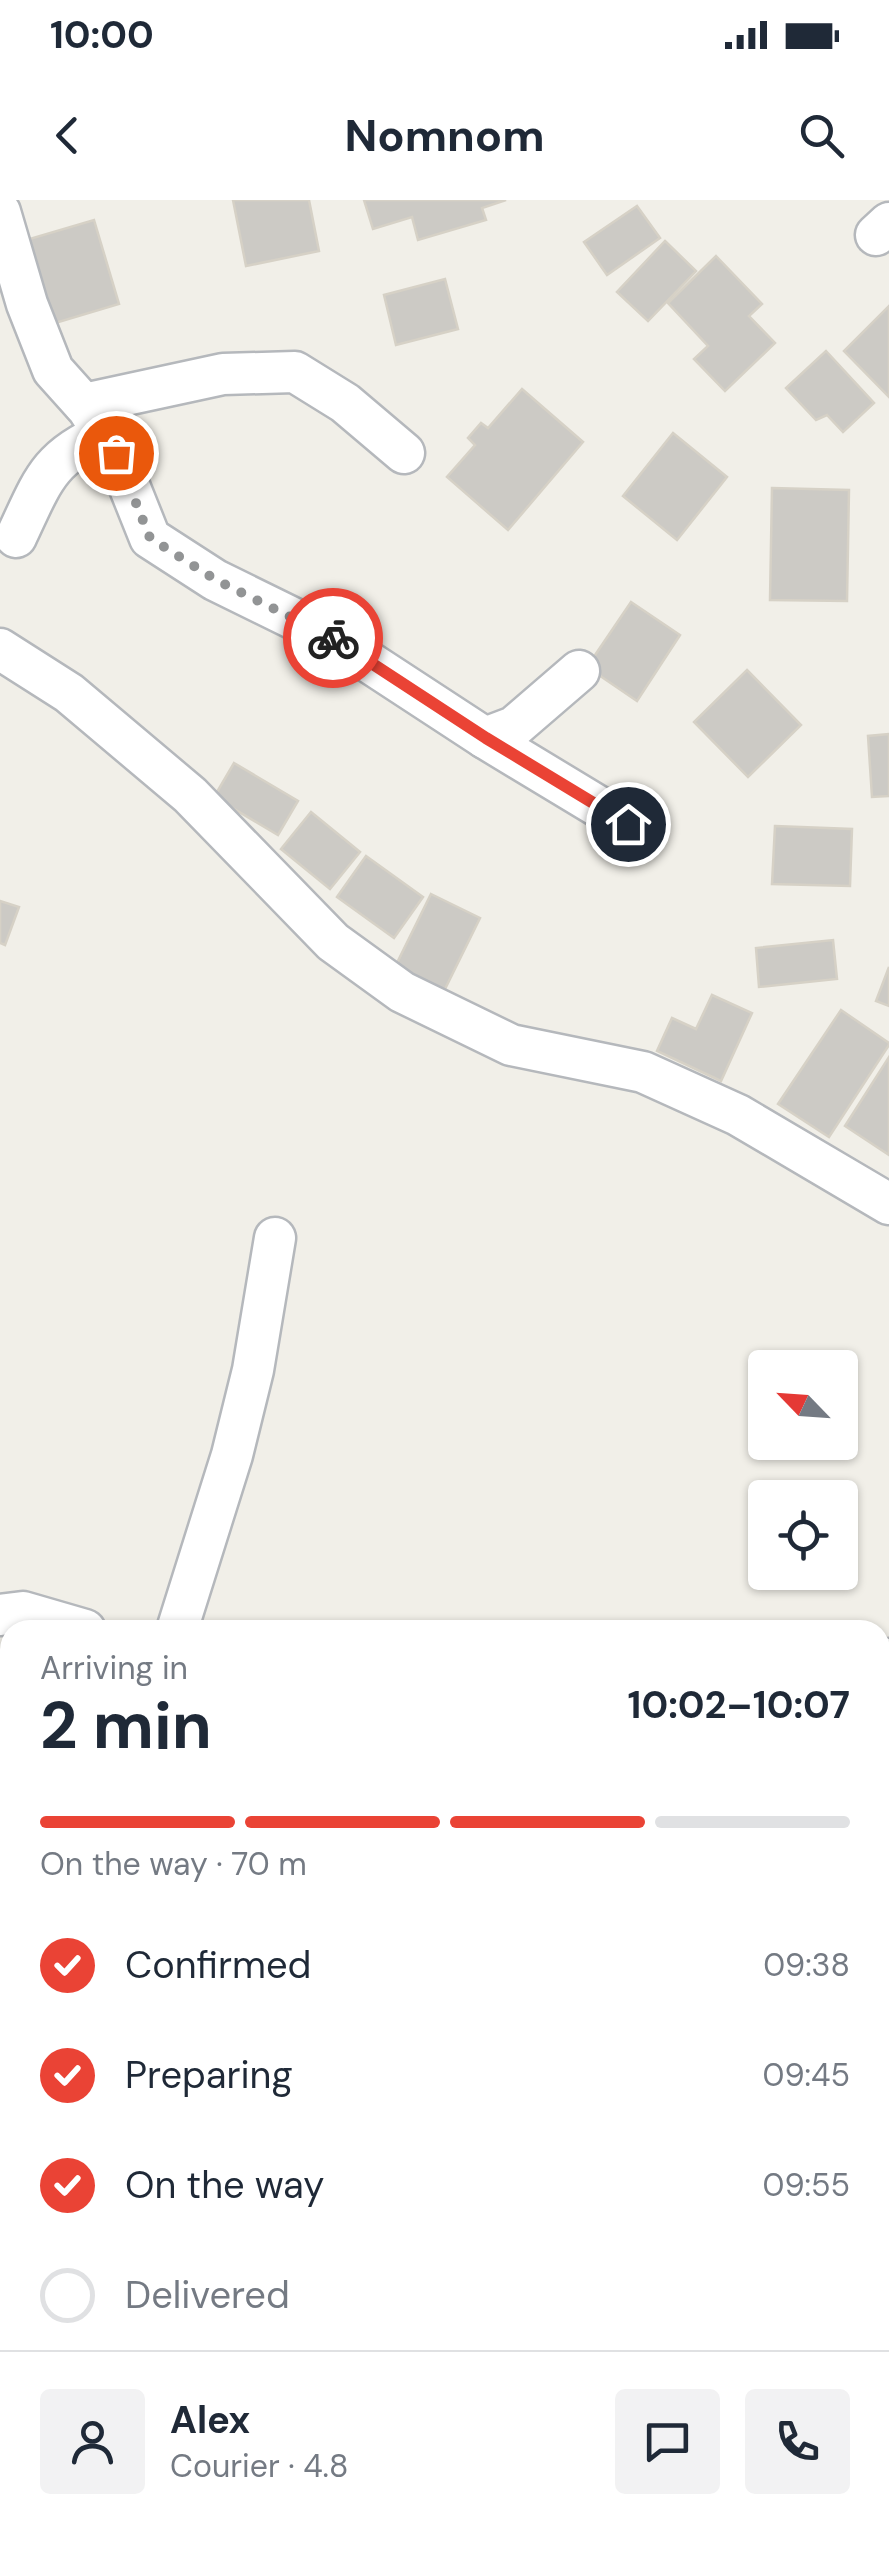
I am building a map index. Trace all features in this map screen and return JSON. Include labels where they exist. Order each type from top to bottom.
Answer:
[{"type":"street","points":[[0,212],[53,370],[94,419],[116,453],[150,538],[216,580],[329,636],[628,824]]},
{"type":"street","points":[[16,537],[40,486],[58,460],[83,442],[94,419],[223,374],[295,372],[345,403],[404,453]]},
{"type":"street","points":[[0,649],[69,692],[190,795],[333,942],[402,992],[511,1045],[643,1072],[738,1115],[889,1204]]},
{"type":"street","points":[[486,738],[514,727],[579,671]]},
{"type":"street","points":[[180,1620],[232,1455],[253,1370],[276,1238]]},
{"type":"street","points":[[0,1615],[23,1612],[50,1620]]},
{"type":"building","points":[[233,200],[309,200],[319,251],[246,266]]},
{"type":"building","points":[[364,200],[506,200],[482,208],[486,220],[418,240],[412,217],[373,229]]},
{"type":"building","points":[[637,206],[660,238],[607,275],[584,242]]},
{"type":"building","points":[[94,220],[119,304],[52,324],[26,240]]},
{"type":"building","points":[[665,241],[696,271],[648,321],[617,292]]},
{"type":"building","points":[[716,256],[762,304],[749,316],[775,343],[725,391],[694,359],[708,346],[668,303]]},
{"type":"building","points":[[445,279],[458,329],[396,345],[384,295]]},
{"type":"building","points":[[889,306],[889,397],[844,351]]},
{"type":"building","points":[[826,351],[874,403],[843,432],[827,415],[816,420],[786,388]]},
{"type":"building","points":[[522,389],[583,442],[508,530],[447,477],[475,445],[468,438],[481,423],[488,428]]},
{"type":"building","points":[[673,433],[727,477],[677,540],[623,496]]},
{"type":"building","points":[[772,488],[849,490],[847,601],[770,600]]},
{"type":"building","points":[[631,602],[680,635],[637,701],[587,667]]},
{"type":"building","points":[[747,670],[801,725],[748,777],[694,722]]},
{"type":"building","points":[[889,734],[889,796],[872,797],[868,736]]},
{"type":"building","points":[[234,763],[298,801],[278,835],[214,797]]},
{"type":"building","points":[[311,812],[360,852],[330,889],[281,849]]},
{"type":"building","points":[[775,826],[852,829],[850,886],[772,884]]},
{"type":"building","points":[[366,856],[423,897],[394,938],[337,897]]},
{"type":"building","points":[[431,894],[480,918],[444,991],[395,967]]},
{"type":"building","points":[[0,901],[19,907],[5,945],[0,943]]},
{"type":"building","points":[[833,940],[837,979],[759,987],[756,948]]},
{"type":"building","points":[[889,967],[889,1006],[876,1001]]},
{"type":"building","points":[[712,995],[752,1013],[721,1081],[657,1051],[672,1018],[696,1029]]},
{"type":"building","points":[[841,1010],[889,1045],[829,1137],[778,1104]]},
{"type":"building","points":[[889,1057],[889,1155],[845,1126]]},
{"type":"way so far","points":[[116,453],[150,538],[216,580],[333,638]]},
{"type":"route","points":[[333,638],[628,824]]}]
